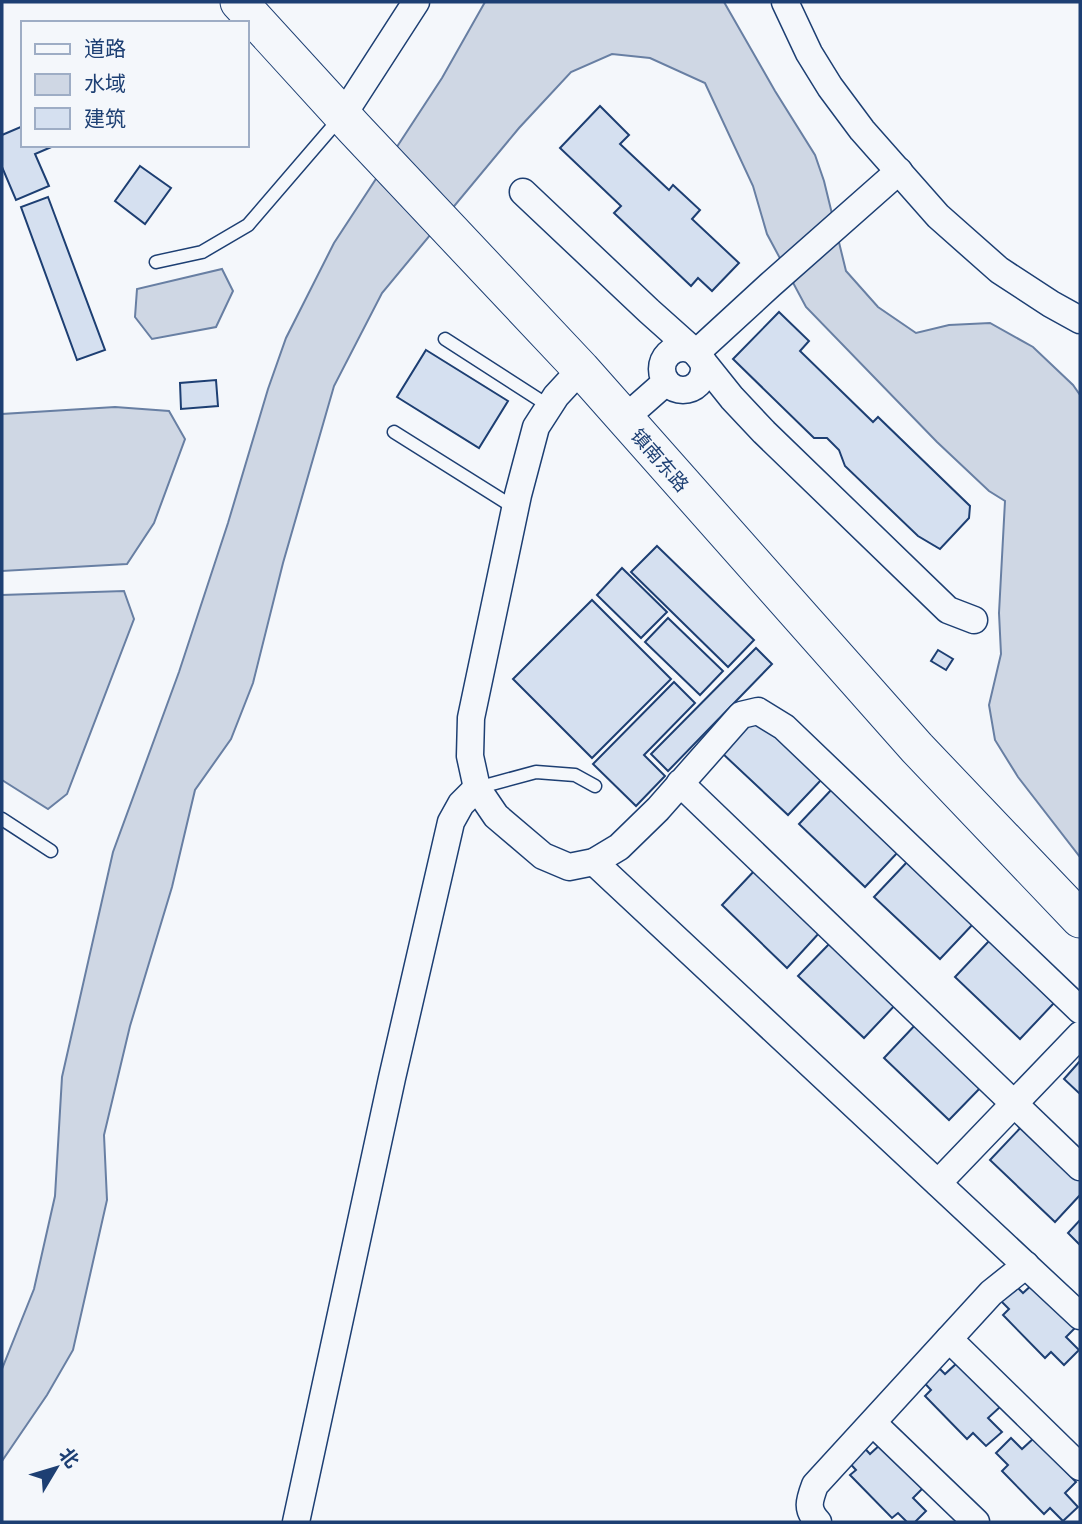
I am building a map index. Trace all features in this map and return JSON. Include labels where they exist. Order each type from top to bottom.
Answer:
[{"type":"street","name":"镇南东路","points":[[239,2],[581,369],[917,748],[1080,919]]},
{"type":"street","points":[[349,122],[416,2]]},
{"type":"street","points":[[785,2],[809,53],[830,87],[862,130],[938,216],[999,270],[1080,320]]},
{"type":"street","points":[[696,353],[899,171]]},
{"type":"street","points":[[523,192],[696,353],[764,432],[948,610],[974,620]]},
{"type":"street","points":[[624,419],[666,382],[678,390],[691,389],[698,385],[704,373],[704,366],[696,353]]},
{"type":"street","points":[[581,369],[556,396],[536,427],[515,508],[471,718],[470,756],[477,788],[496,816],[543,856],[569,867],[594,862],[619,847],[741,715],[758,711],[784,727],[1080,1010]]},
{"type":"street","points":[[680,783],[1080,1167]]},
{"type":"street","points":[[296,1522],[392,1078],[451,822],[461,804],[477,788]]},
{"type":"street","points":[[594,862],[1080,1316]]},
{"type":"street","points":[[938,1182],[1080,1035]]},
{"type":"street","points":[[818,1522],[812,1515],[809,1501],[815,1485],[991,1293],[1026,1265]]},
{"type":"street","points":[[949,1339],[1080,1467]]},
{"type":"street","points":[[873,1423],[976,1522]]},
{"type":"lane","points":[[156,262],[202,252],[248,225],[349,122]]},
{"type":"lane","points":[[445,339],[549,406]]},
{"type":"lane","points":[[394,432],[515,508]]},
{"type":"lane","points":[[477,788],[536,772],[575,775],[595,786]]},
{"type":"lane","points":[[2,819],[51,851]]},
{"type":"water","points":[[485,2],[724,2],[815,155],[846,271],[878,307],[916,333],[949,325],[990,323],[1033,347],[1080,395],[1080,857],[1018,777],[995,740],[989,705],[1001,654],[999,613],[1005,501],[989,491],[937,442],[806,307],[767,234],[753,186],[705,83],[650,58],[612,54],[571,72],[519,128],[382,293],[334,386],[283,563],[253,683],[231,739],[195,790],[172,887],[130,1026],[104,1135],[107,1200],[73,1350],[47,1395],[2,1461],[2,1369],[34,1289],[55,1196],[62,1077],[113,852],[179,672],[286,338],[334,243],[442,78]]},
{"type":"water","points":[[222,269],[233,291],[216,327],[152,339],[135,317],[137,289]]},
{"type":"water","points":[[115,407],[169,411],[185,439],[154,523],[127,564],[2,571],[2,414]]},
{"type":"water","points":[[124,591],[134,619],[67,794],[48,809],[2,780],[2,595]]},
{"type":"building","points":[[600,106],[629,135],[620,144],[669,190],[673,185],[700,210],[692,219],[739,263],[712,291],[698,278],[691,286],[614,213],[621,206],[560,148]]},
{"type":"building","points":[[21,127],[21,147],[51,147],[35,154],[49,186],[16,200],[2,167],[2,135]]},
{"type":"building","points":[[140,166],[171,188],[145,224],[115,201]]},
{"type":"building","points":[[48,197],[105,350],[77,360],[21,207]]},
{"type":"building","points":[[779,312],[809,341],[800,351],[873,422],[878,417],[970,506],[969,518],[940,549],[918,536],[845,466],[839,450],[827,438],[814,438],[733,359]]},
{"type":"building","points":[[426,350],[508,401],[479,448],[397,397]]},
{"type":"building","points":[[216,380],[218,406],[181,409],[180,383]]},
{"type":"building","points":[[657,546],[754,640],[728,667],[631,572]]},
{"type":"building","points":[[622,568],[667,612],[641,638],[597,595]]},
{"type":"building","points":[[592,600],[671,679],[592,758],[513,679]]},
{"type":"building","points":[[668,618],[723,671],[700,695],[645,642]]},
{"type":"building","points":[[756,648],[772,664],[668,771],[651,754]]},
{"type":"building","points":[[938,650],[953,659],[946,670],[931,661]]},
{"type":"building","points":[[674,682],[695,703],[644,755],[665,776],[636,806],[593,764]]},
{"type":"building","points":[[756,717],[822,779],[788,815],[722,753]]},
{"type":"building","points":[[833,788],[899,851],[865,887],[799,824]]},
{"type":"building","points":[[908,861],[974,923],[940,959],[874,897]]},
{"type":"building","points":[[756,869],[821,931],[787,968],[722,905]]},
{"type":"building","points":[[833,940],[898,1002],[864,1038],[798,976]]},
{"type":"building","points":[[989,941],[1054,1003],[1020,1039],[955,977]]},
{"type":"building","points":[[918,1022],[984,1084],[949,1120],[884,1058]]},
{"type":"building","points":[[1080,1061],[1080,1094],[1064,1079]]},
{"type":"building","points":[[1024,1124],[1080,1177],[1080,1195],[1055,1222],[990,1160]]},
{"type":"building","points":[[1080,1220],[1080,1245],[1068,1233]]},
{"type":"building","points":[[1012,1282],[1023,1293],[1035,1282],[1077,1326],[1066,1337],[1079,1350],[1064,1365],[1051,1352],[1045,1358],[1003,1315],[1009,1309],[996,1296]]},
{"type":"building","points":[[934,1363],[945,1374],[957,1363],[1000,1407],[988,1418],[1002,1432],[986,1446],[973,1433],[967,1439],[925,1396],[931,1390],[919,1377]]},
{"type":"building","points":[[1011,1438],[1022,1449],[1034,1438],[1076,1482],[1065,1493],[1078,1507],[1063,1521],[1050,1508],[1044,1514],[1002,1471],[1008,1465],[996,1453]]},
{"type":"building","points":[[859,1442],[870,1454],[882,1443],[924,1487],[913,1498],[926,1511],[915,1522],[907,1522],[898,1513],[892,1518],[850,1475],[856,1470],[844,1457]]}]
